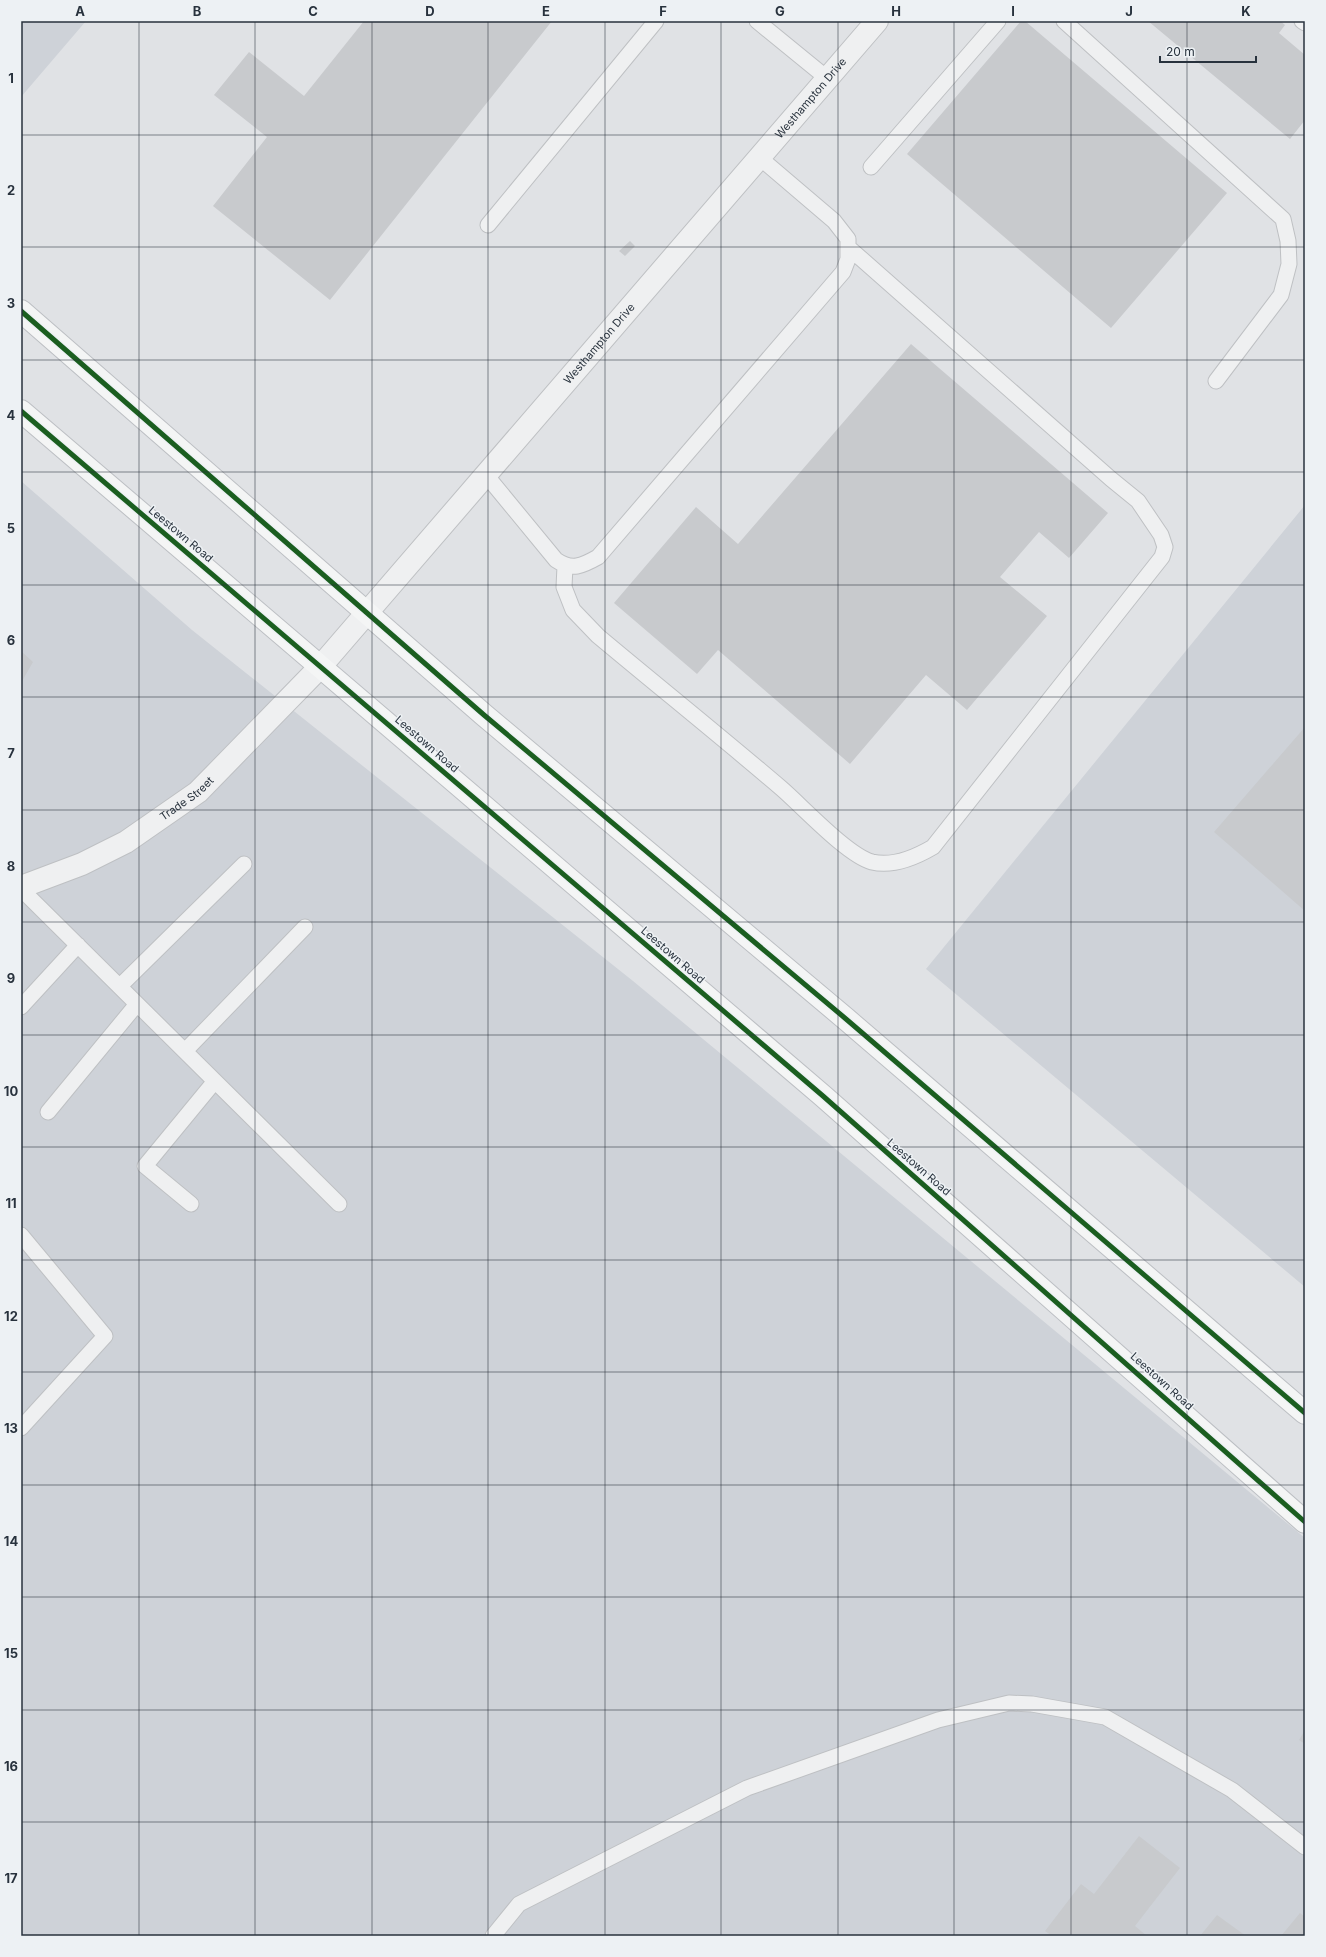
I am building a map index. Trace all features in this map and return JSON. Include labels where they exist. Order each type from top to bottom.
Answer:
[{"type":"main road","points":[[21,311],[484,715],[852,1024],[1305,1413]]},
{"type":"main road","name":"Leestown Road","points":[[21,411],[823,1096],[1305,1522]]},
{"type":"street","name":"Westhampton Drive","points":[[321,666],[877,21]]},
{"type":"street","name":"Trade Street","points":[[21,888],[82,864],[126,842],[198,792],[321,666]]},
{"type":"lane","points":[[488,225],[656,21]]},
{"type":"lane","points":[[757,21],[828,79]]},
{"type":"lane","points":[[871,167],[998,21]]},
{"type":"lane","points":[[1064,21],[1283,219],[1288,241],[1289,264],[1281,295],[1216,381]]},
{"type":"lane","points":[[486,475],[556,560],[565,566],[582,566],[598,557],[843,272],[848,259],[848,240],[834,221],[760,158]]},
{"type":"lane","points":[[565,566],[564,587],[573,610],[598,636],[781,788],[853,852],[873,862],[892,862],[914,858],[933,847],[1162,557],[1165,547],[1161,534],[1138,501],[1110,479],[848,247]]},
{"type":"lane","points":[[120,986],[244,864]]},
{"type":"lane","points":[[21,888],[339,1204]]},
{"type":"lane","points":[[185,1051],[305,926]]},
{"type":"lane","points":[[21,1007],[78,945]]},
{"type":"lane","points":[[48,1112],[137,1004]]},
{"type":"lane","points":[[191,1204],[145,1166],[215,1081]]},
{"type":"lane","points":[[21,1235],[105,1336],[21,1428]]},
{"type":"lane","points":[[493,1936],[519,1904],[747,1788],[938,1720],[1009,1703],[1032,1704],[1105,1717],[1232,1790],[1305,1847]]},
{"type":"shaded area","points":[[21,21],[86,21],[21,97]]},
{"type":"shaded area","points":[[21,481],[192,630],[633,981],[1305,1538],[1305,1936],[21,1936]]},
{"type":"shaded area","points":[[1305,505],[1305,1287],[926,969]]},
{"type":"building","points":[[364,21],[552,21],[330,300],[213,206],[267,137],[214,95],[249,52],[304,96]]},
{"type":"building","points":[[1021,21],[1025,21],[1227,193],[1111,328],[907,154]]},
{"type":"building","points":[[1148,21],[1280,21],[1285,25],[1279,33],[1305,55],[1305,120],[1290,139]]},
{"type":"building","points":[[630,241],[635,246],[625,256],[619,251]]},
{"type":"building","points":[[911,344],[1108,513],[1069,558],[1039,532],[1000,577],[1047,616],[967,710],[926,675],[850,764],[718,650],[697,674],[614,603],[696,507],[738,544]]},
{"type":"building","points":[[21,651],[33,662],[21,683]]},
{"type":"building","points":[[1305,727],[1305,911],[1214,832]]},
{"type":"building","points":[[1305,1730],[1305,1744],[1299,1740]]},
{"type":"building","points":[[1139,1836],[1180,1868],[1135,1926],[1147,1936],[1052,1936],[1045,1931],[1081,1884],[1094,1894]]},
{"type":"building","points":[[1300,1913],[1305,1917],[1305,1936],[1281,1936]]},
{"type":"building","points":[[1217,1915],[1246,1936],[1200,1936]]},
{"type":"cycle path","points":[[21,311],[484,715],[846,1019],[1305,1413]]},
{"type":"cycle path","points":[[21,411],[823,1096],[1305,1522]]}]
